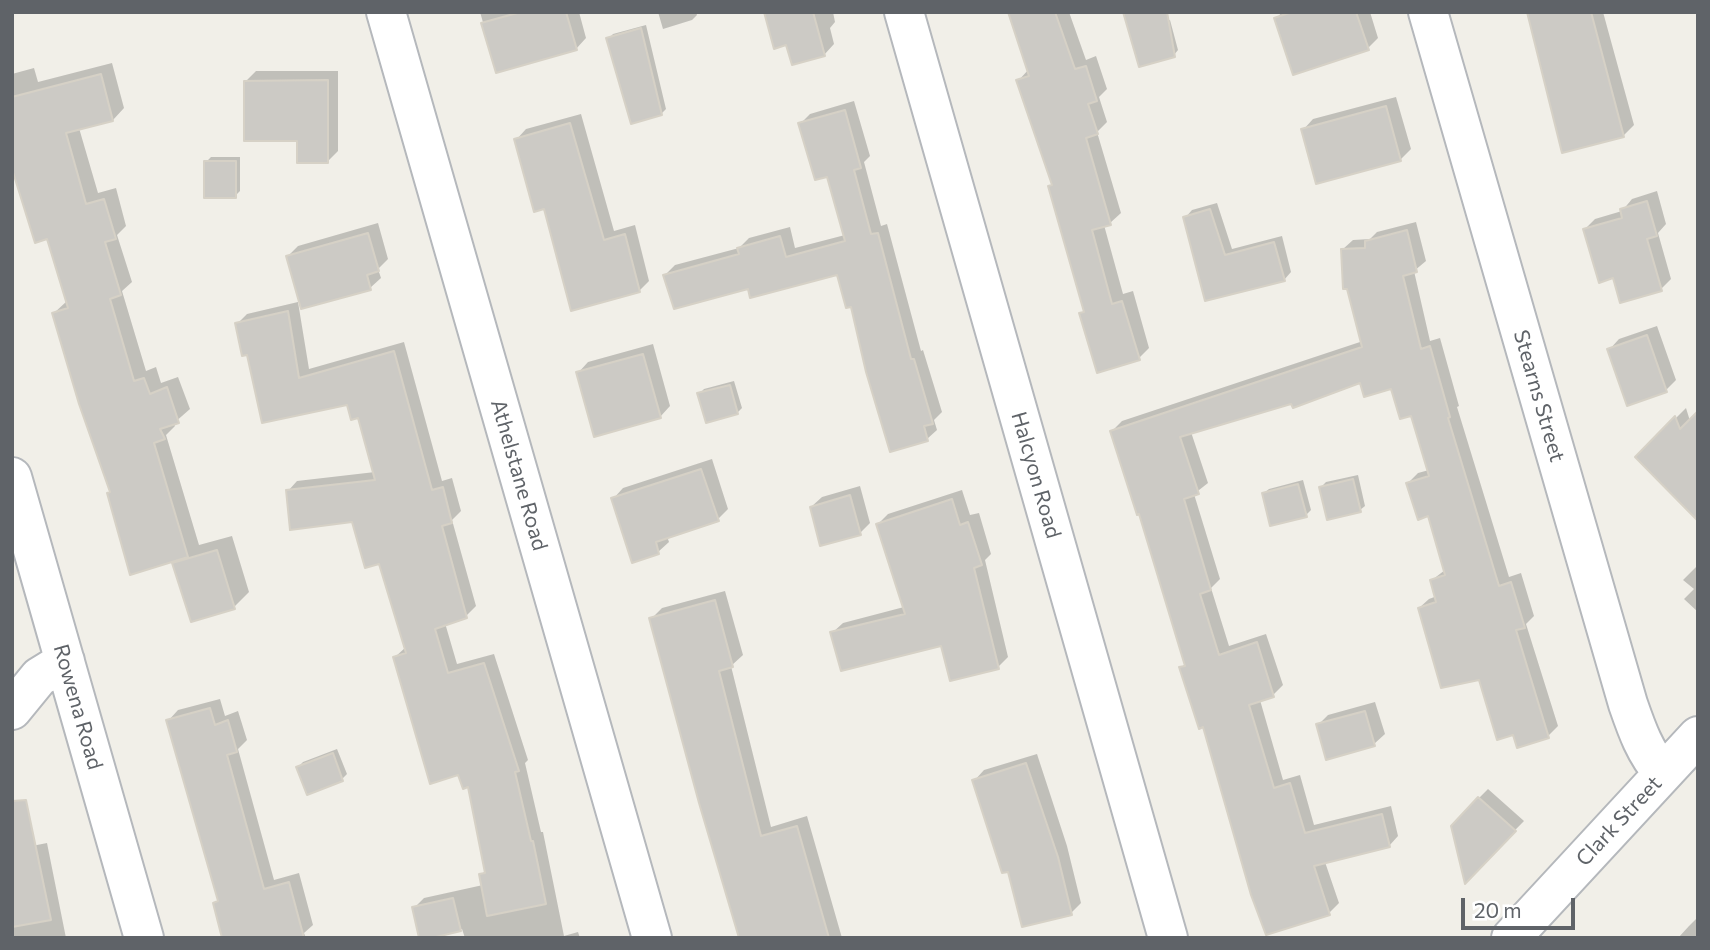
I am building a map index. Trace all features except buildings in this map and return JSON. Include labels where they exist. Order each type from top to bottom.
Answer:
[{"type":"street","name":"Athelstane Road","points":[[386,12],[652,938]]},
{"type":"street","name":"Halcyon Road","points":[[905,12],[1168,938]]},
{"type":"street","name":"Stearns Street","points":[[1428,12],[1628,704],[1643,744],[1663,773]]},
{"type":"street","name":"Rowena Road","points":[[12,477],[144,938]]},
{"type":"street","points":[[12,710],[39,677],[65,661]]},
{"type":"street","name":"Clark Street","points":[[1511,938],[1698,736]]}]
